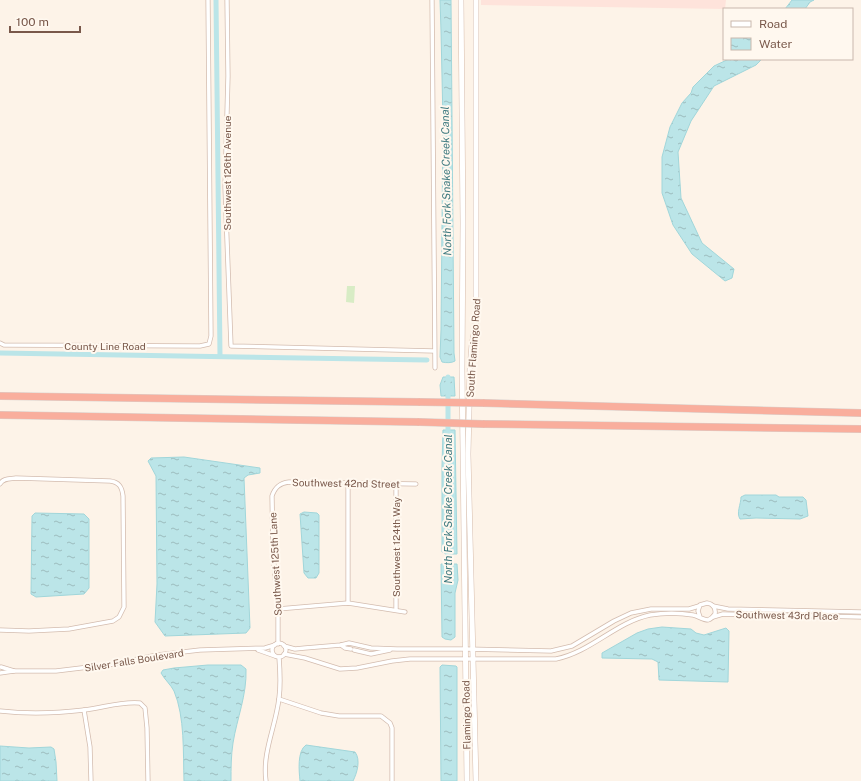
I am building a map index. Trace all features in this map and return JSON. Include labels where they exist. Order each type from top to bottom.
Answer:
[{"type":"highway","points":[[0,396],[483,403],[861,413]]},
{"type":"highway","points":[[0,415],[861,429]]},
{"type":"main road","name":"South Flamingo Road","points":[[461,0],[463,223],[462,377],[465,649]]},
{"type":"main road","name":"South Flamingo Road","points":[[474,649],[468,454],[470,368],[476,323],[476,0]]},
{"type":"main road","name":"Flamingo Road","points":[[465,649],[467,781]]},
{"type":"main road","name":"Flamingo Road","points":[[474,649],[476,781]]},
{"type":"street","name":"Southwest 126th Avenue","points":[[208,0],[211,336],[209,344]]},
{"type":"street","name":"Southwest 126th Avenue","points":[[227,0],[228,76],[226,187],[231,346],[434,351]]},
{"type":"street","points":[[432,0],[435,368]]},
{"type":"street","name":"County Line Road","points":[[0,343],[4,345],[200,346],[209,344]]},
{"type":"street","points":[[0,630],[29,631],[69,629],[113,621],[119,617],[124,607],[123,496],[122,489],[119,484],[110,481],[16,478],[7,479],[1,483]]},
{"type":"street","name":"Southwest 42nd Street","points":[[278,486],[289,482],[416,484]]},
{"type":"street","points":[[348,483],[348,603]]},
{"type":"street","name":"Southwest 124th Way","points":[[396,484],[396,610]]},
{"type":"street","name":"Southwest 125th Lane","points":[[276,644],[278,609],[272,496],[274,490],[278,486]]},
{"type":"street","points":[[278,609],[348,603],[405,612]]},
{"type":"street","points":[[266,781],[265,773],[267,748],[279,699],[280,672],[277,656],[272,650],[276,644],[295,649],[348,643],[371,648],[540,651],[560,649],[578,643],[622,616],[645,610],[689,609],[707,603],[713,606],[715,612],[713,617],[707,620],[689,615],[658,614],[640,618],[626,624],[588,647],[565,657],[546,659],[410,659],[358,668],[340,669],[305,658],[284,654],[277,656]]},
{"type":"street","points":[[700,605],[698,611],[700,617]]},
{"type":"street","name":"Southwest 43rd Place","points":[[713,606],[728,609],[861,612]]},
{"type":"street","name":"Southwest 43rd Place","points":[[713,617],[723,614],[861,617]]},
{"type":"street","points":[[622,616],[626,624]]},
{"type":"street","name":"Silver Falls Boulevard","points":[[0,673],[14,671],[56,671],[114,664],[157,655],[200,650],[270,648],[276,644]]},
{"type":"street","points":[[341,645],[345,648],[371,654],[397,649]]},
{"type":"street","points":[[284,646],[284,654]]},
{"type":"street","name":"Silver Falls Boulevard","points":[[253,649],[277,656]]},
{"type":"street","points":[[0,666],[0,673]]},
{"type":"street","name":"Silver Falls Boulevard","points":[[0,666],[14,671]]},
{"type":"street","points":[[279,699],[321,713],[358,717],[374,715],[386,719],[392,728],[392,781]]},
{"type":"street","points":[[0,711],[17,713],[84,710],[131,702],[140,703],[145,708],[146,715],[148,781]]},
{"type":"street","points":[[84,710],[90,747],[91,781]]},
{"type":"shaded area","points":[[481,0],[726,0],[725,8],[723,9],[481,5]]},
{"type":"green space","points":[[347,286],[355,286],[354,303],[346,302]]},
{"type":"water","points":[[440,0],[451,0],[455,361],[449,363],[442,362],[440,357],[443,122]]},
{"type":"water","points":[[792,0],[814,0],[810,2],[806,8],[786,8]]},
{"type":"water","points":[[727,60],[761,60],[756,65],[714,86],[691,121],[678,152],[681,198],[702,243],[734,269],[732,278],[725,281],[692,254],[673,225],[662,193],[662,157],[670,127],[682,103],[691,93],[693,87],[714,66]]},
{"type":"water","points":[[443,377],[454,377],[455,396],[441,396],[440,385]]},
{"type":"water","points":[[443,430],[455,430],[457,554],[445,554],[445,552],[442,552]]},
{"type":"water","points":[[184,457],[260,468],[260,473],[248,475],[244,478],[250,628],[246,633],[165,636],[155,622],[157,584],[156,476],[148,461],[151,458]]},
{"type":"water","points":[[745,495],[803,497],[806,500],[808,516],[800,519],[740,519],[739,511],[741,497]]},
{"type":"water","points":[[304,512],[317,513],[319,515],[319,573],[316,578],[308,578],[304,573],[300,514]]},
{"type":"water","points":[[35,513],[84,514],[89,519],[89,588],[84,594],[36,597],[31,594],[32,516]]},
{"type":"water","points":[[441,564],[457,564],[458,580],[455,593],[455,637],[451,640],[442,637]]},
{"type":"water","points":[[662,627],[691,629],[696,633],[704,635],[726,628],[729,631],[728,682],[659,680],[658,662],[652,659],[602,658],[602,653],[637,633],[648,629]]},
{"type":"water","points":[[208,665],[241,665],[246,669],[245,688],[232,748],[231,781],[184,781],[183,735],[178,701],[174,691],[161,673],[163,670],[174,668]]},
{"type":"water","points":[[442,665],[457,667],[457,781],[441,781],[440,667]]},
{"type":"water","points":[[306,745],[355,752],[358,763],[353,781],[300,781],[300,756]]},
{"type":"water","points":[[0,746],[29,748],[51,747],[54,749],[57,781],[0,781]]},
{"type":"waterway","points":[[216,0],[220,356]]},
{"type":"waterway","points":[[0,353],[427,360]]},
{"type":"waterway","name":"North Fork Snake Creek Canal","points":[[448,377],[448,436]]},
{"type":"waterway","name":"North Fork Snake Creek Canal","points":[[448,548],[449,570]]}]
